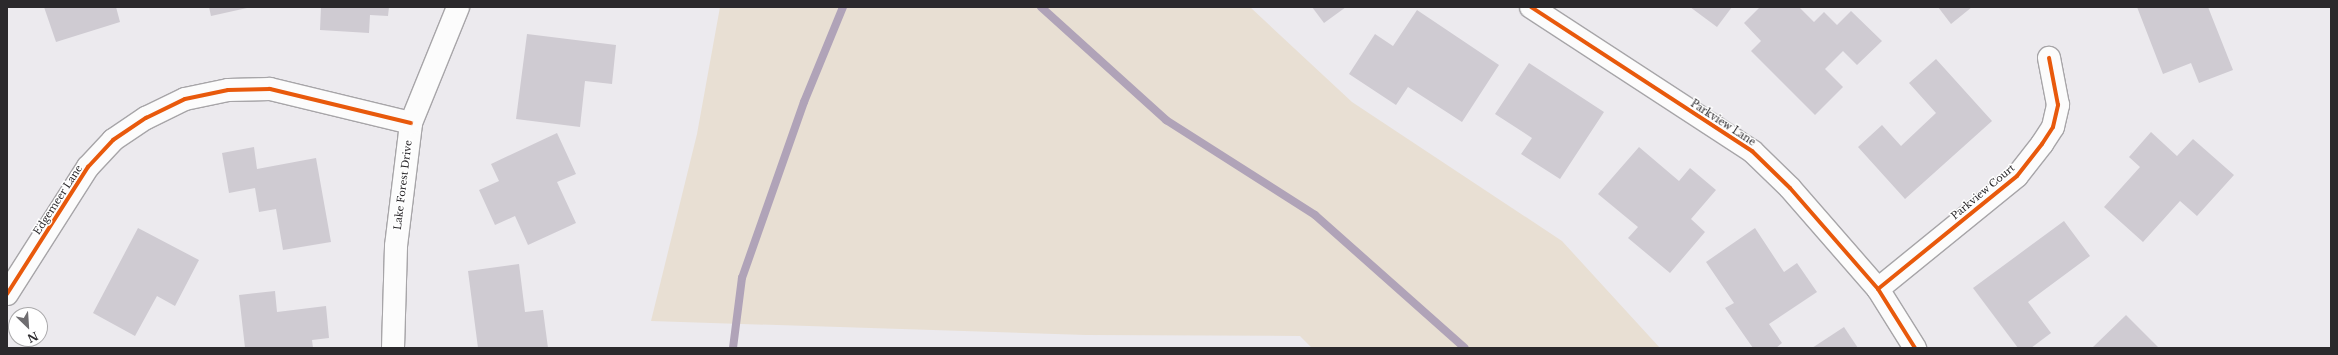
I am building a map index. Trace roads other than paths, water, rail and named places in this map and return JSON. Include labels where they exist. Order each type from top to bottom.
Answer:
[{"type":"street","name":"Lake Forest Drive","points":[[393,348],[396,246],[411,123],[458,7]]},
{"type":"street","name":"Parkview Lane","points":[[1531,7],[1752,151],[1790,188],[1878,289],[1915,348]]},
{"type":"street","name":"Parkview Court","points":[[1878,289],[2017,176],[2042,144],[2053,127],[2058,105],[2049,58]]},
{"type":"street","name":"Edgemeer Lane","points":[[7,294],[98,156],[112,140],[146,118],[185,99],[228,90],[270,89],[411,123]]},
{"type":"waterway","points":[[733,348],[742,278],[804,102],[843,7]]},
{"type":"waterway","points":[[1041,7],[1166,120],[1315,215],[1465,348]]}]
